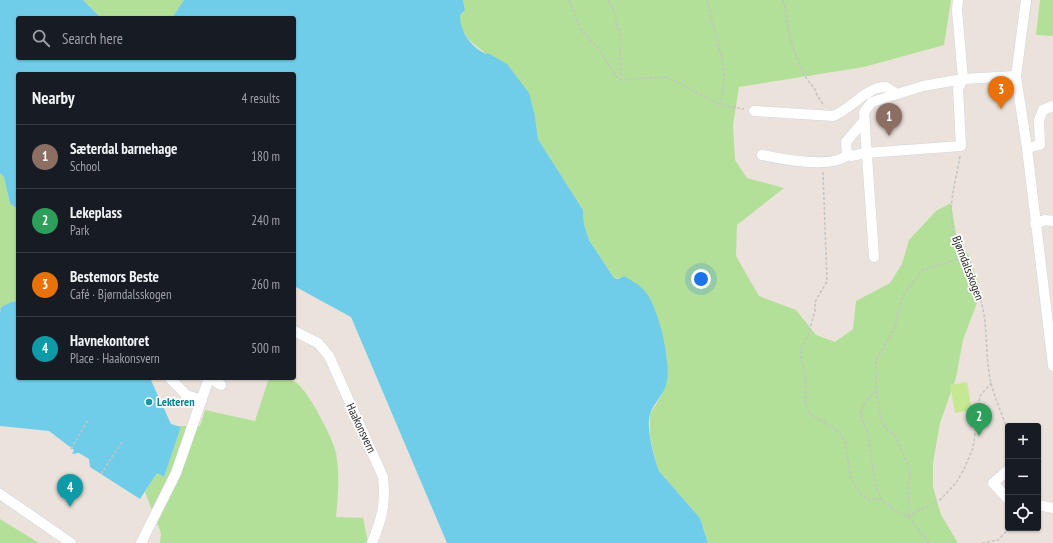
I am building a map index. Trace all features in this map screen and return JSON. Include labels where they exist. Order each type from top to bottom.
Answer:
[{"type":"street","points":[[762,155],[778,159],[813,163],[843,159],[847,155],[851,156],[866,153],[961,146],[958,89],[963,79],[957,10],[958,0]]},
{"type":"street","points":[[1026,0],[1016,76],[1027,148],[1053,366]]},
{"type":"street","points":[[874,257],[863,122],[864,112],[872,102],[923,86],[963,79],[1016,76]]},
{"type":"street","points":[[754,110],[833,116],[841,113],[874,89],[886,87],[897,94]]},
{"type":"street","points":[[1027,148],[1040,145],[1039,120],[1043,110],[1053,106]]},
{"type":"street","points":[[847,155],[846,142],[863,122]]},
{"type":"street","points":[[1035,224],[1045,220],[1053,221]]},
{"type":"street","name":"Haakonsvern","points":[[296,332],[318,343],[329,356],[383,477],[385,499],[378,528],[372,543]]},
{"type":"street","points":[[172,380],[186,396],[202,400]]},
{"type":"street","points":[[141,543],[176,473],[208,380]]},
{"type":"street","points":[[213,380],[221,384]]},
{"type":"street","points":[[1005,473],[993,483],[1005,496]]},
{"type":"street","points":[[0,494],[71,543]]},
{"type":"street","points":[[1041,506],[1053,508]]},
{"type":"path","points":[[569,0],[581,30],[598,48],[615,75],[621,80],[667,77],[721,105],[754,110]]},
{"type":"path","points":[[608,0],[613,8],[620,36],[621,80]]},
{"type":"path","points":[[707,0],[723,63],[724,78],[721,105]]},
{"type":"path","points":[[783,0],[787,16],[789,36],[796,56],[817,95],[833,116]]},
{"type":"path","name":"Bjørndalsskogen","points":[[961,146],[957,176],[952,193],[951,213],[955,240],[982,303],[987,334],[988,361],[991,383],[1005,423]]},
{"type":"path","points":[[822,162],[827,280],[815,302],[815,311],[808,335],[800,350],[806,383],[805,402],[807,409],[811,414],[836,429],[845,442],[850,479],[861,494],[870,500],[881,499]]},
{"type":"path","points":[[908,516],[909,503],[907,486],[910,476],[909,468],[896,437],[882,424],[878,409],[876,391],[876,360],[896,326],[898,311],[904,294],[923,270],[963,257]]},
{"type":"path","points":[[908,516],[942,499],[956,483],[973,448],[980,396],[991,383]]},
{"type":"path","points":[[876,391],[866,401],[860,414],[868,435],[875,483],[881,499],[896,511],[908,516],[929,543]]},
{"type":"path","points":[[71,449],[88,420]]},
{"type":"path","points":[[101,474],[122,442]]},
{"type":"path","points":[[982,543],[998,540],[1007,531]]},
{"type":"green space","points":[[83,0],[184,0],[173,16],[99,16]]},
{"type":"green space","points":[[463,0],[951,0],[944,45],[864,67],[739,87],[733,125],[735,160],[747,178],[784,188],[737,225],[736,256],[759,296],[796,310],[816,335],[835,342],[853,329],[856,301],[890,283],[902,264],[909,240],[936,211],[951,203],[956,234],[969,256],[981,292],[963,340],[956,378],[940,423],[933,463],[933,487],[941,515],[958,543],[708,543],[700,518],[659,471],[656,464],[650,436],[650,414],[661,396],[667,381],[667,358],[664,341],[621,278],[614,278],[589,240],[584,224],[583,210],[538,139],[535,116],[486,54],[468,39],[460,26],[460,15],[465,10]]},
{"type":"green space","points":[[1040,0],[1053,0],[1053,36],[1036,35]]},
{"type":"green space","points":[[0,173],[4,177],[10,204],[16,208],[16,301],[1,307],[0,313]]},
{"type":"green space","points":[[268,380],[292,381],[303,389],[331,438],[336,453],[338,493],[336,517],[363,518],[368,542],[160,543],[161,533],[145,492],[157,472],[164,477],[181,427],[178,426],[200,426],[205,410],[255,421]]},
{"type":"green space","points":[[967,382],[972,410],[955,413],[950,385]]},
{"type":"green space","points":[[0,519],[39,543],[0,543]]},
{"type":"water","points":[[0,0],[83,0],[99,16],[16,16],[16,60],[296,60],[296,16],[173,16],[184,0],[463,0],[465,10],[460,15],[462,27],[467,38],[481,51],[486,54],[488,53],[507,64],[529,93],[535,116],[538,139],[583,210],[584,224],[589,240],[614,278],[618,279],[624,276],[638,285],[648,295],[653,305],[662,332],[668,372],[666,386],[650,414],[649,427],[653,451],[659,471],[700,518],[708,543],[447,543],[351,317],[296,287],[296,72],[16,72],[16,208],[10,204],[4,177],[0,173]]},
{"type":"water","points":[[16,301],[16,380],[151,380],[171,424],[181,427],[164,477],[157,473],[140,499],[90,467],[89,459],[79,453],[72,454],[74,450],[49,431],[0,426],[0,313],[1,307]]},
{"type":"place","name":"Bestemors Beste","points":[[1001,109]]},
{"type":"place","name":"Sæterdal barnehage","points":[[889,136]]},
{"type":"place","name":"Lekteren","points":[[149,402]]},
{"type":"place","name":"Lekeplass","points":[[979,436]]},
{"type":"place","name":"Havnekontoret","points":[[70,507]]}]
